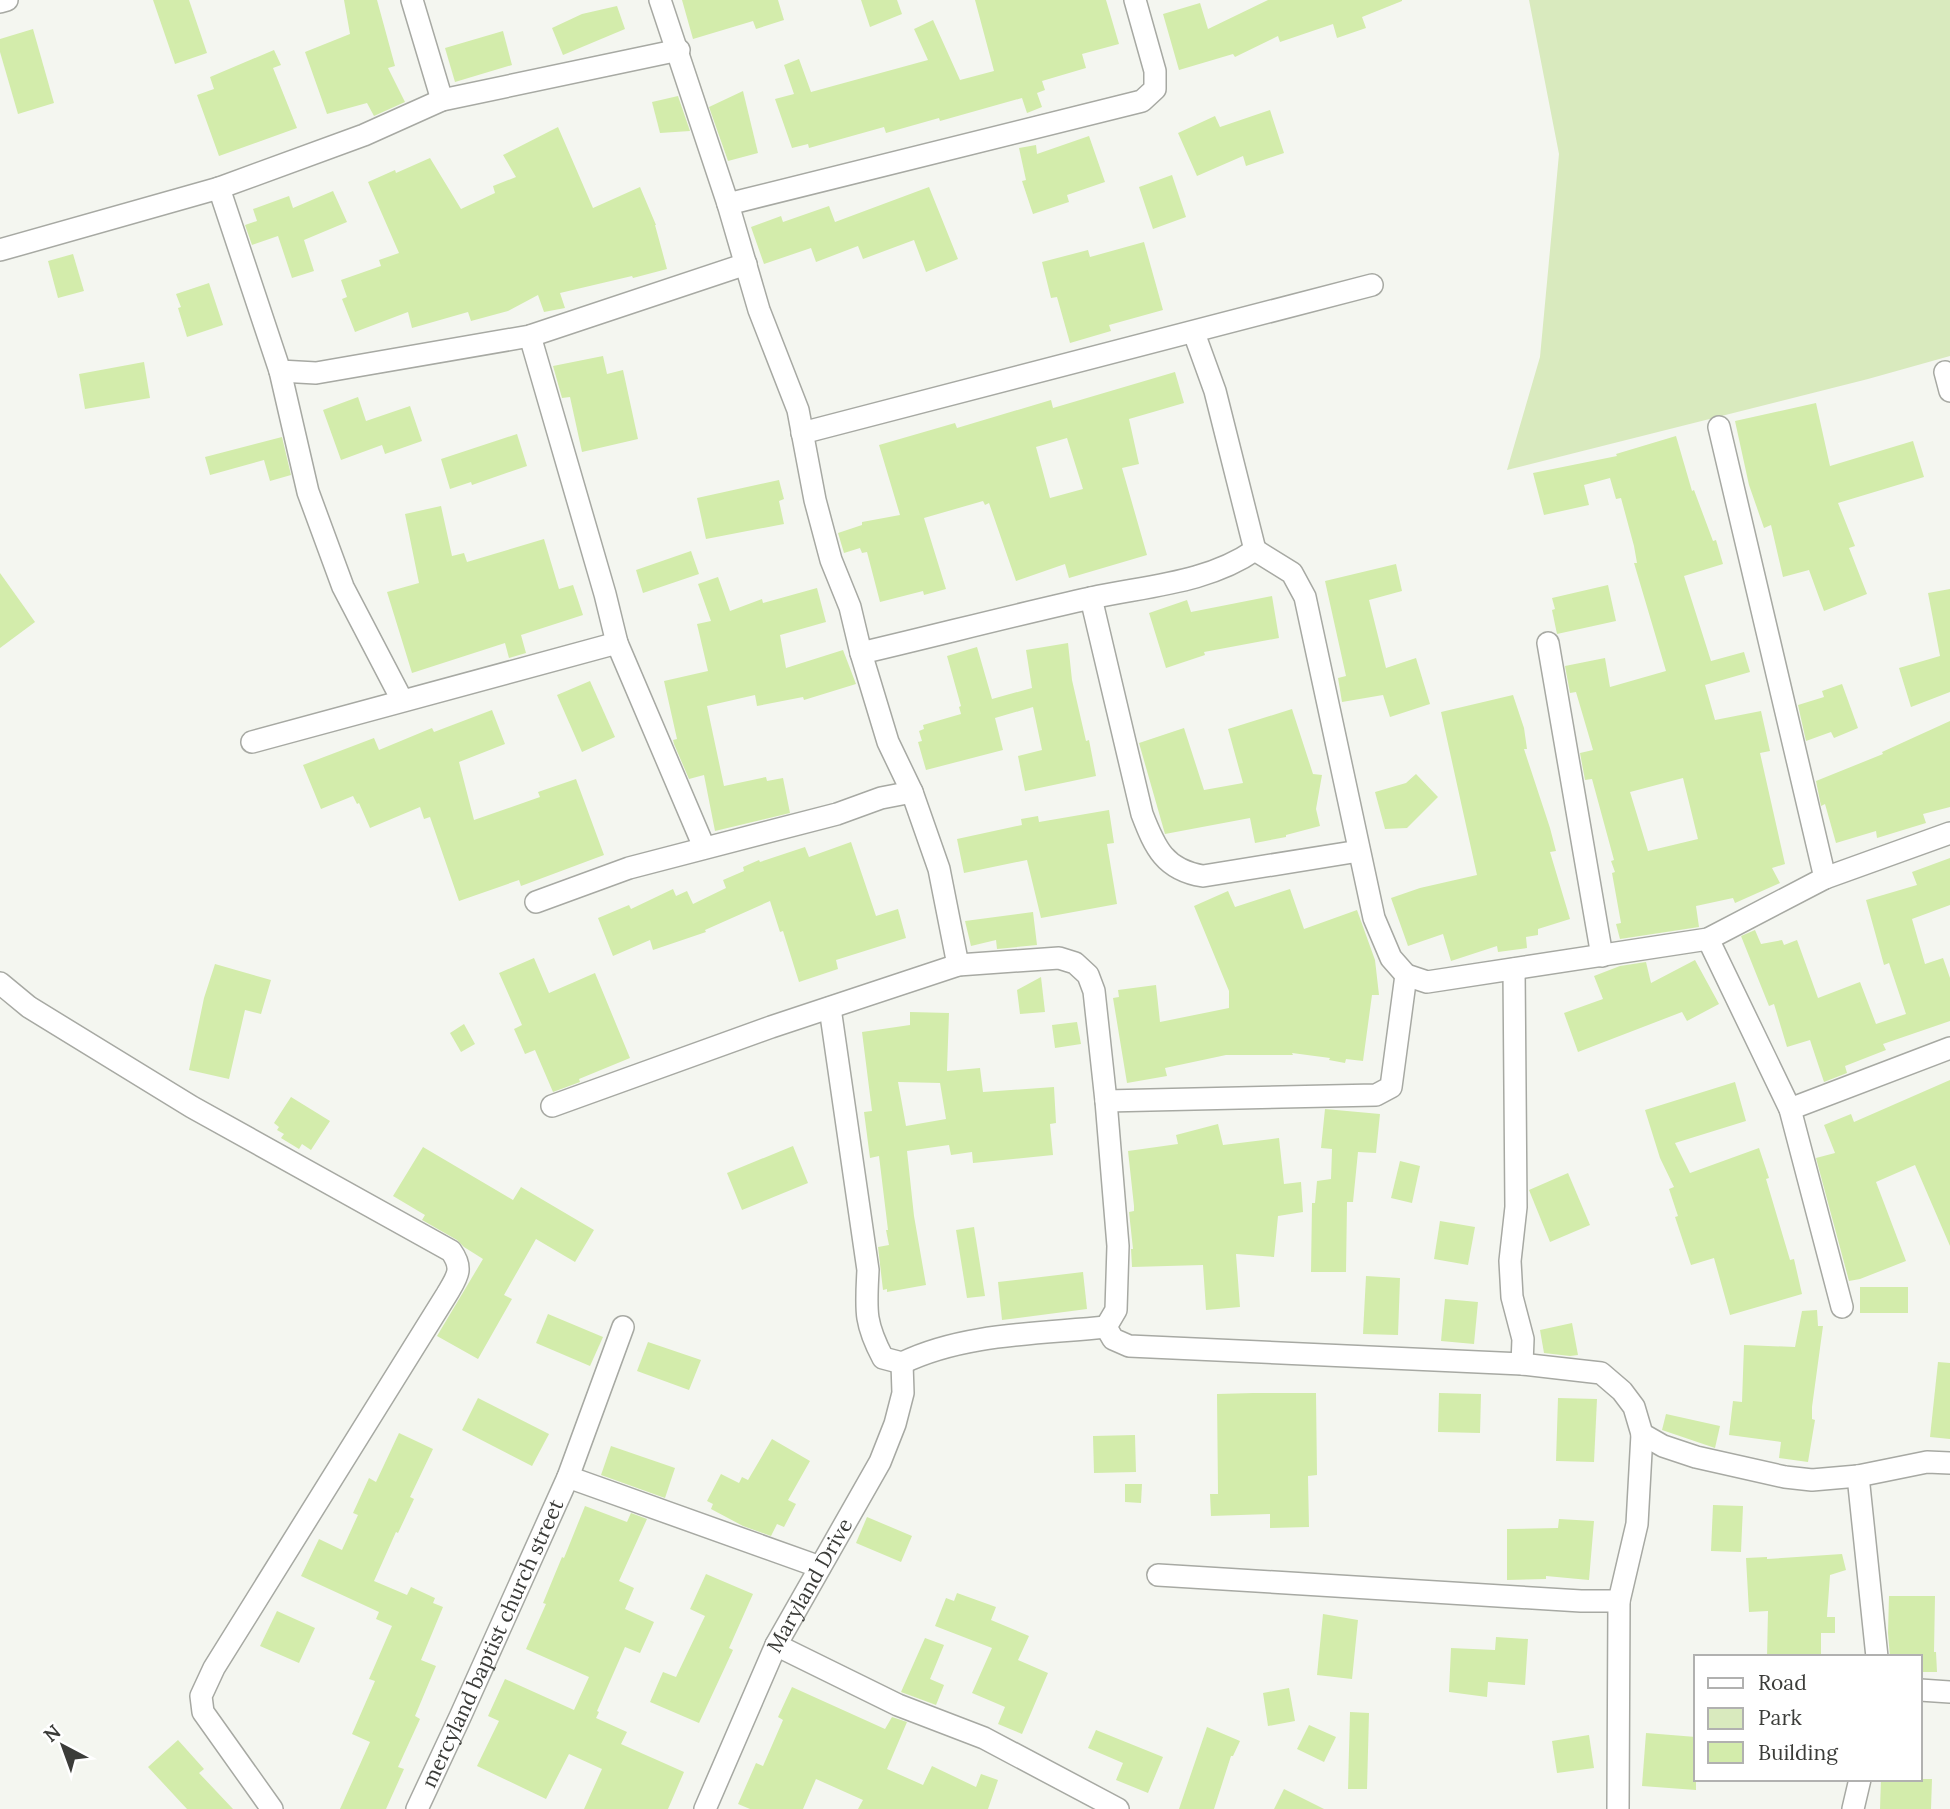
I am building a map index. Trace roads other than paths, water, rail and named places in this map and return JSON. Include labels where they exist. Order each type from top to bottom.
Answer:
[{"type":"street","points":[[0,2],[7,0]]},
{"type":"street","points":[[411,0],[442,100]]},
{"type":"street","points":[[660,0],[728,204],[759,310],[799,410],[815,500],[831,560],[850,607],[888,742],[912,792],[939,869],[958,965]]},
{"type":"street","points":[[728,204],[1142,101],[1155,89],[1155,71],[1135,0]]},
{"type":"street","points":[[0,250],[219,188],[363,135],[442,100],[678,50]]},
{"type":"street","points":[[219,188],[280,371],[308,492],[343,587],[402,700]]},
{"type":"street","points":[[280,371],[316,373],[530,336],[746,264]]},
{"type":"street","points":[[802,433],[1372,285]]},
{"type":"street","points":[[1194,333],[1215,391],[1255,550],[1292,573],[1305,597],[1374,918],[1391,958],[1406,975],[1427,982],[1708,939],[1825,878],[1950,833]]},
{"type":"street","points":[[530,336],[617,643],[704,847]]},
{"type":"street","points":[[1718,428],[1825,878]]},
{"type":"street","points":[[861,653],[1091,598],[1182,580],[1236,564],[1255,550]]},
{"type":"street","points":[[1091,598],[1142,814],[1151,837],[1164,857],[1184,873],[1203,876],[1359,851]]},
{"type":"street","points":[[251,742],[617,643]]},
{"type":"street","points":[[1548,643],[1602,956]]},
{"type":"street","points":[[536,902],[629,868],[837,814],[881,798],[912,792]]},
{"type":"street","points":[[1708,939],[1790,1109],[1842,1307]]},
{"type":"street","points":[[552,1106],[958,965],[1059,958],[1075,963],[1088,975],[1094,991],[1107,1101],[1118,1246],[1116,1310],[1106,1327]]},
{"type":"street","points":[[1514,969],[1516,1207],[1510,1261],[1512,1297],[1523,1339],[1522,1364]]},
{"type":"street","points":[[1107,1101],[1376,1095],[1391,1087],[1406,975]]},
{"type":"street","points":[[0,983],[29,1007],[191,1107],[451,1251],[457,1259],[459,1273],[447,1294],[214,1668],[201,1696],[203,1712],[272,1809]]},
{"type":"street","points":[[830,1008],[868,1270],[866,1307],[869,1331],[883,1358],[902,1363],[921,1354],[969,1341],[1106,1327]]},
{"type":"street","points":[[1790,1109],[1950,1048]]},
{"type":"street","name":"mercyland baptist church street","points":[[417,1809],[568,1477],[623,1327]]},
{"type":"street","points":[[1106,1327],[1113,1339],[1129,1346],[1522,1364],[1601,1373],[1622,1391],[1634,1407],[1642,1434],[1637,1524],[1619,1601],[1618,1809]]},
{"type":"street","name":"Maryland Drive","points":[[705,1809],[776,1646],[884,1451],[903,1393],[902,1363]]},
{"type":"street","points":[[1642,1434],[1664,1446],[1696,1457],[1784,1477],[1812,1480],[1858,1476],[1927,1462],[1950,1463]]},
{"type":"street","points":[[1858,1476],[1877,1655]]},
{"type":"street","name":"mercyland baptist church street","points":[[568,1477],[820,1567]]},
{"type":"street","points":[[1158,1576],[1619,1601]]},
{"type":"street","points":[[776,1646],[898,1705],[984,1738],[1118,1809]]},
{"type":"street","points":[[1922,1690],[1950,1692]]},
{"type":"street","points":[[1853,1809],[1860,1781]]}]
